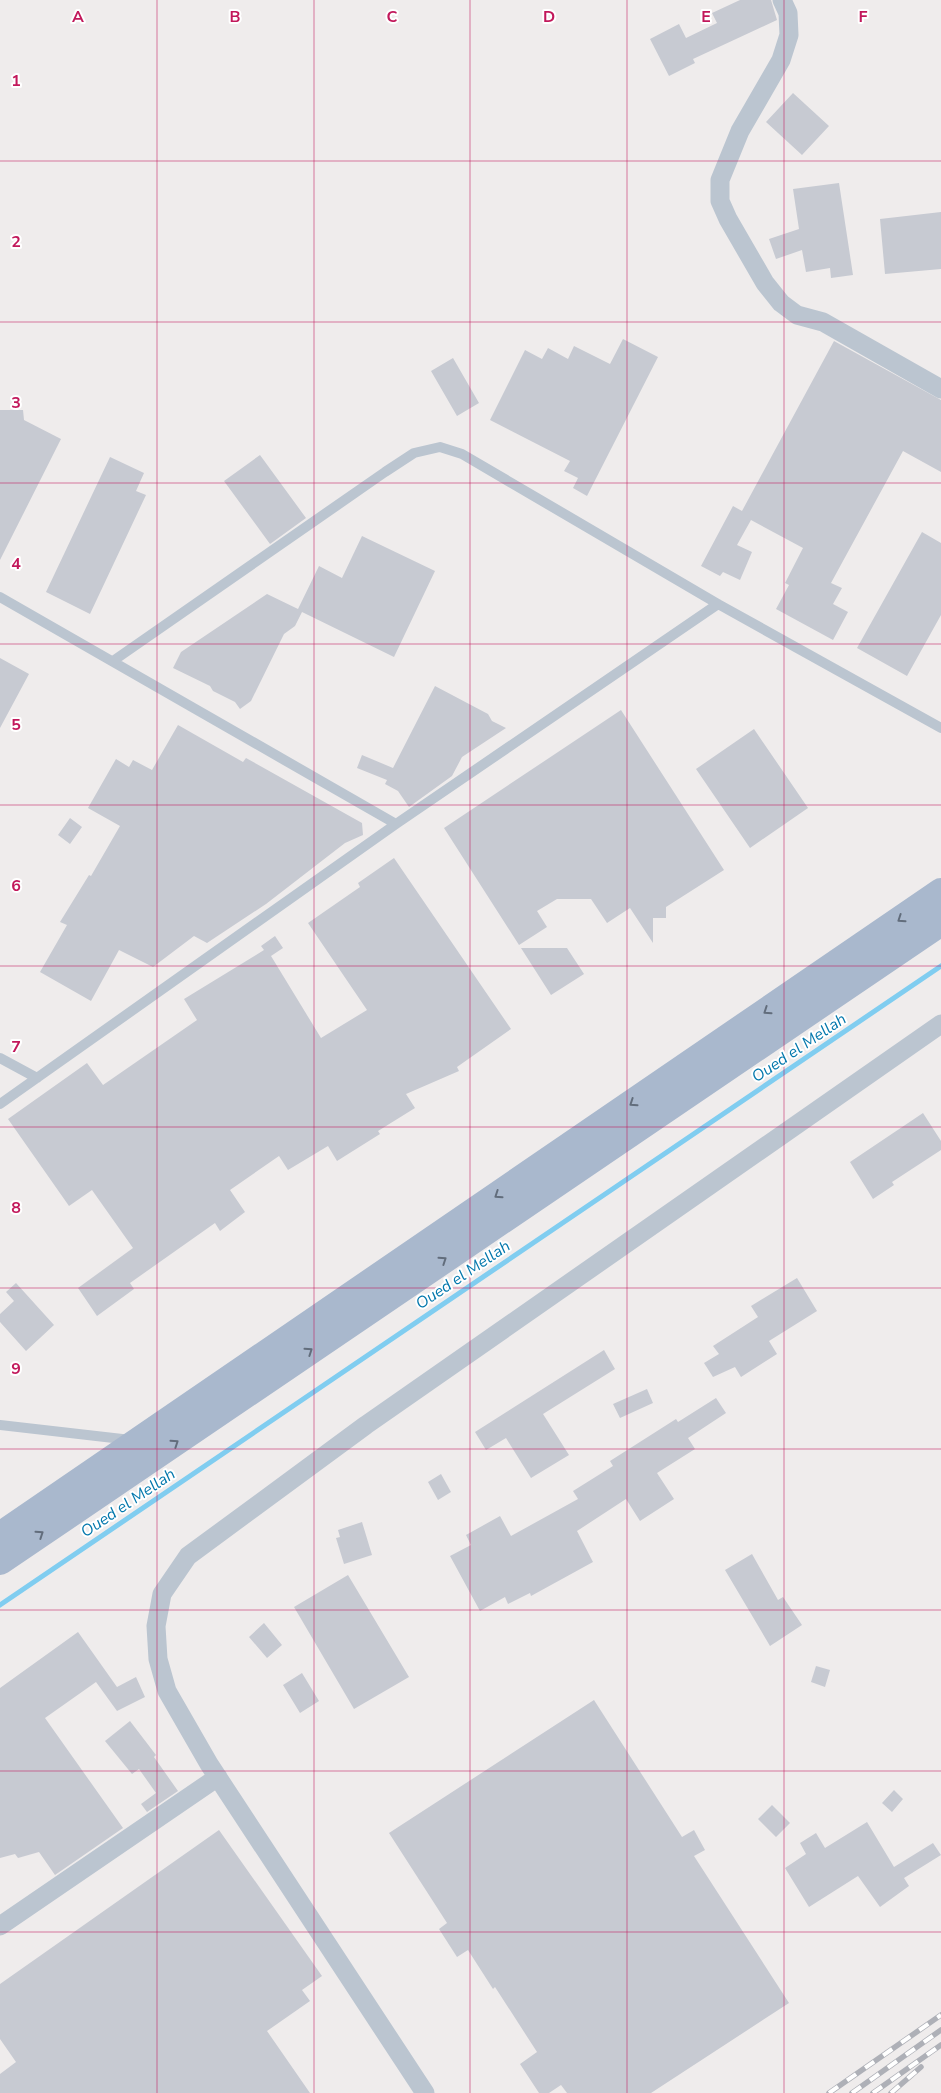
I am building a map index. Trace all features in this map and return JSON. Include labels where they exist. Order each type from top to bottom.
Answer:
[{"type":"main road","points":[[0,1536],[941,892]]},
{"type":"main road","points":[[0,1562],[941,922]]},
{"type":"street","points":[[782,0],[788,13],[789,35],[781,60],[740,131],[720,180],[720,201],[728,220],[765,283],[781,303],[798,315],[823,322],[941,390]]},
{"type":"street","points":[[425,2093],[218,1778],[167,1691],[158,1659],[156,1626],[162,1594],[188,1556],[366,1425],[941,1024]]},
{"type":"street","points":[[0,1926],[218,1778]]},
{"type":"lane","points":[[113,661],[414,453],[440,447],[462,454],[718,604],[941,728]]},
{"type":"lane","points":[[0,597],[396,824]]},
{"type":"lane","points":[[0,1104],[396,824],[718,604]]},
{"type":"lane","points":[[0,1058],[37,1078]]},
{"type":"lane","points":[[0,1425],[140,1441]]},
{"type":"building","points":[[740,0],[771,0],[777,20],[693,59],[695,63],[669,76],[650,39],[679,24],[686,38],[717,23],[712,13]]},
{"type":"building","points":[[793,93],[829,126],[802,155],[766,122]]},
{"type":"building","points":[[839,183],[853,275],[831,278],[830,268],[806,272],[802,250],[776,259],[769,239],[799,229],[793,189]]},
{"type":"building","points":[[941,212],[941,269],[885,274],[880,219]]},
{"type":"building","points":[[623,339],[658,357],[587,496],[573,488],[578,478],[564,471],[570,461],[490,420],[525,350],[542,359],[548,348],[568,359],[574,346],[610,364]]},
{"type":"building","points":[[834,341],[941,400],[941,472],[903,451],[831,583],[842,588],[833,604],[848,612],[833,640],[776,609],[789,585],[785,583],[803,548],[751,520],[737,545],[752,552],[740,580],[723,572],[720,576],[701,566],[733,506],[742,511]]},
{"type":"building","points":[[453,358],[479,403],[457,416],[431,371]]},
{"type":"building","points":[[0,410],[23,410],[24,420],[61,439],[0,560]]},
{"type":"building","points":[[260,455],[306,518],[270,544],[224,481]]},
{"type":"building","points":[[110,457],[144,473],[136,491],[146,495],[90,614],[46,592]]},
{"type":"building","points":[[922,532],[941,543],[941,615],[907,676],[857,648]]},
{"type":"building","points":[[362,536],[435,571],[394,657],[302,612],[295,626],[284,634],[251,701],[240,709],[235,702],[213,691],[210,686],[173,668],[181,652],[267,594],[298,609],[319,566],[342,578]]},
{"type":"building","points":[[0,658],[29,674],[0,728]]},
{"type":"building","points":[[435,686],[488,714],[492,721],[506,728],[462,757],[452,776],[409,807],[398,791],[385,784],[387,780],[357,768],[362,755],[393,768]]},
{"type":"building","points":[[621,710],[724,870],[666,907],[666,918],[653,918],[653,943],[630,908],[607,923],[591,899],[557,899],[537,911],[547,927],[519,945],[444,828]]},
{"type":"building","points":[[178,725],[243,762],[246,758],[362,823],[363,835],[345,843],[266,904],[207,943],[194,936],[153,967],[119,950],[91,1001],[40,972],[67,925],[60,922],[89,875],[91,876],[120,826],[88,808],[116,759],[129,767],[133,760],[152,770]]},
{"type":"building","points":[[754,729],[808,808],[750,848],[696,769]]},
{"type":"building","points":[[70,818],[82,827],[70,844],[58,835]]},
{"type":"building","points":[[394,858],[511,1029],[457,1067],[459,1071],[406,1094],[415,1108],[378,1131],[380,1134],[337,1161],[328,1146],[288,1170],[279,1156],[230,1190],[245,1212],[220,1231],[215,1223],[130,1283],[134,1289],[97,1316],[78,1288],[133,1248],[92,1190],[69,1206],[8,1119],[87,1063],[103,1085],[197,1020],[184,999],[264,950],[261,946],[275,936],[283,948],[271,956],[321,1038],[367,1010],[308,923],[360,887],[358,883]]},
{"type":"building","points":[[521,948],[567,948],[584,974],[551,995]]},
{"type":"building","points":[[923,1113],[941,1141],[941,1150],[892,1182],[894,1185],[873,1199],[850,1162]]},
{"type":"building","points":[[797,1278],[817,1311],[769,1341],[777,1354],[741,1377],[735,1367],[713,1377],[704,1363],[719,1354],[713,1346],[758,1317],[751,1306]]},
{"type":"building","points":[[16,1283],[54,1325],[26,1351],[0,1322],[0,1314],[14,1301],[6,1292]]},
{"type":"building","points":[[604,1350],[615,1369],[543,1414],[569,1455],[531,1478],[506,1438],[486,1450],[475,1432]]},
{"type":"building","points":[[647,1389],[653,1403],[620,1418],[613,1404]]},
{"type":"building","points":[[716,1398],[726,1413],[688,1438],[695,1449],[657,1473],[674,1499],[640,1521],[626,1499],[577,1531],[593,1562],[531,1596],[530,1593],[508,1604],[505,1597],[480,1611],[450,1556],[471,1545],[466,1535],[500,1516],[511,1536],[578,1499],[573,1491],[613,1466],[610,1461],[676,1419],[678,1422]]},
{"type":"building","points":[[441,1474],[451,1492],[438,1500],[428,1482]]},
{"type":"building","points":[[362,1522],[372,1555],[344,1564],[336,1538],[340,1537],[338,1530]]},
{"type":"building","points":[[752,1554],[778,1600],[783,1597],[802,1625],[770,1646],[725,1570]]},
{"type":"building","points":[[348,1575],[409,1677],[354,1709],[294,1607]]},
{"type":"building","points":[[264,1623],[282,1645],[267,1658],[249,1637]]},
{"type":"building","points":[[78,1632],[117,1687],[136,1677],[145,1697],[117,1711],[96,1682],[45,1718],[123,1828],[55,1875],[39,1852],[18,1858],[15,1854],[0,1858],[0,1688]]},
{"type":"building","points":[[816,1666],[830,1670],[825,1687],[811,1682]]},
{"type":"building","points":[[302,1673],[319,1701],[300,1713],[283,1685]]},
{"type":"building","points":[[594,1700],[682,1837],[694,1830],[705,1850],[694,1856],[789,2003],[651,2093],[567,2093],[561,2085],[549,2093],[539,2093],[520,2064],[537,2052],[495,1987],[493,1989],[468,1950],[457,1957],[439,1929],[447,1923],[389,1833]]},
{"type":"building","points":[[130,1721],[156,1755],[154,1757],[178,1791],[147,1812],[141,1804],[156,1793],[139,1769],[132,1774],[105,1741]]},
{"type":"building","points":[[894,1790],[903,1799],[892,1812],[882,1803]]},
{"type":"building","points":[[772,1805],[790,1823],[776,1837],[758,1819]]},
{"type":"building","points":[[867,1822],[894,1867],[933,1843],[941,1855],[904,1878],[909,1886],[880,1907],[858,1876],[809,1907],[785,1868],[806,1854],[800,1843],[816,1833],[825,1848]]},
{"type":"building","points":[[219,1830],[322,1976],[302,1990],[310,2001],[267,2031],[310,2093],[0,2093],[0,2074],[16,2062],[0,2039],[0,1984]]},
{"type":"waterway","name":"Oued el Mellah","points":[[0,1605],[941,966]]},
{"type":"railway","points":[[829,2093],[941,2015]]},
{"type":"railway","points":[[852,2093],[941,2030]]},
{"type":"railway","points":[[873,2093],[941,2045]]},
{"type":"railway","points":[[891,2093],[921,2067]]}]
